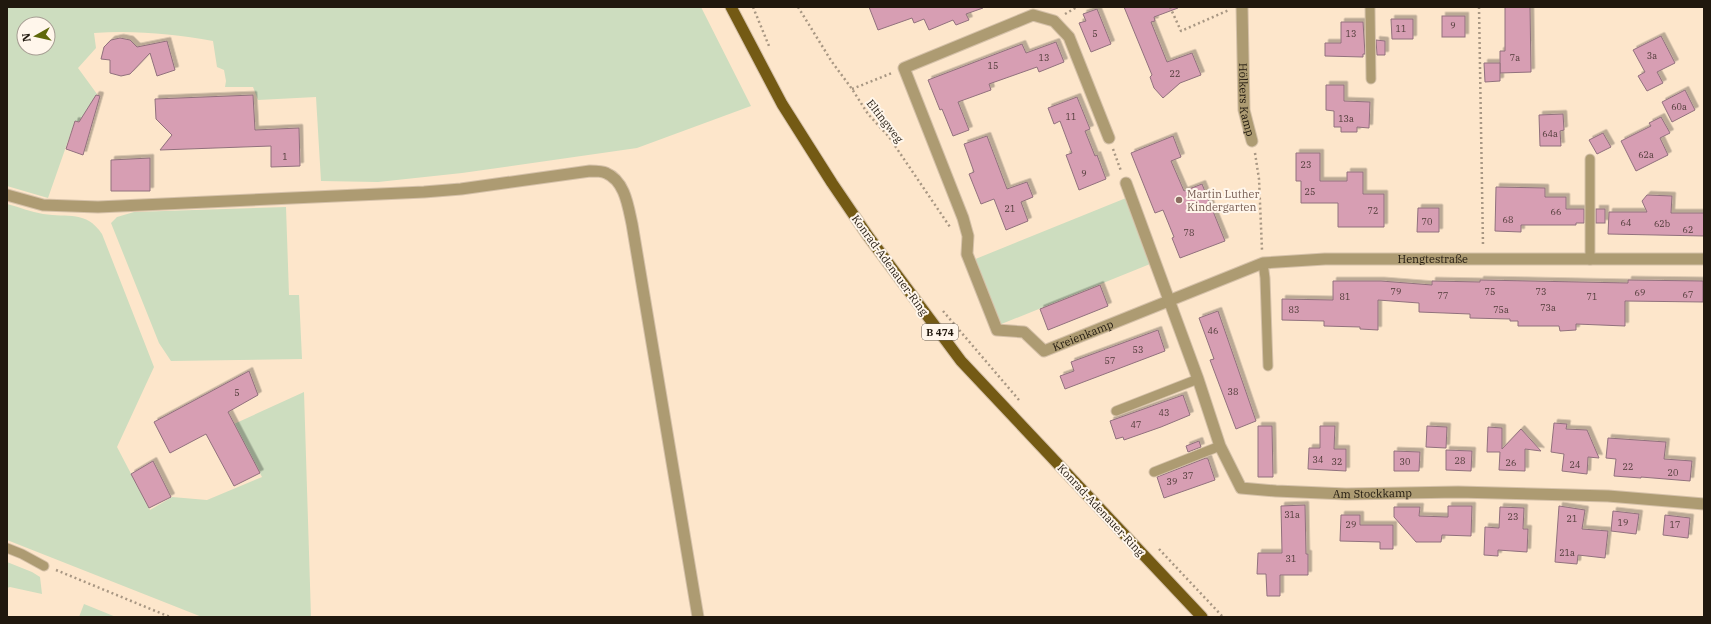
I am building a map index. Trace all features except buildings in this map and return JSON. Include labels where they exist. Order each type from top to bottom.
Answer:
[{"type":"main road","name":"Konrad-Adenauer-Ring","points":[[731,7],[782,104],[828,177],[868,236],[961,361],[1202,617]]},
{"type":"street","name":"Hölkers Kamp","points":[[1242,7],[1244,110],[1252,141]]},
{"type":"street","points":[[904,68],[1032,11],[1054,21],[1069,38],[1109,138]]},
{"type":"street","name":"Kreienkamp","points":[[904,68],[968,236],[967,254],[998,330],[1024,332],[1044,350],[1169,301]]},
{"type":"street","points":[[7,195],[43,205],[98,207],[424,192],[462,189],[590,171],[606,173],[619,182],[627,203],[698,617]]},
{"type":"street","points":[[1126,183],[1169,301]]},
{"type":"street","name":"Hengtestraße","points":[[1169,301],[1263,263],[1325,259],[1484,258],[1704,260]]},
{"type":"street","name":"Am Stockkamp","points":[[1169,301],[1198,379],[1220,446],[1241,488],[1346,494],[1458,492],[1608,496],[1704,504]]},
{"type":"lane","points":[[1370,7],[1371,79]]},
{"type":"lane","points":[[1590,159],[1590,260]]},
{"type":"lane","points":[[1263,263],[1265,278],[1268,366]]},
{"type":"lane","points":[[1116,411],[1198,379]]},
{"type":"lane","points":[[1154,472],[1220,446]]},
{"type":"lane","points":[[7,548],[44,566]]},
{"type":"path","points":[[753,7],[770,49]]},
{"type":"path","name":"Eltingweg","points":[[798,7],[832,62],[868,114],[889,136],[949,226],[968,236]]},
{"type":"path","points":[[1170,7],[1181,31],[1235,7]]},
{"type":"path","points":[[1479,7],[1484,258]]},
{"type":"path","points":[[852,89],[904,68]]},
{"type":"path","points":[[1109,138],[1126,183]]},
{"type":"path","name":"Hölkers Kamp","points":[[1252,141],[1259,179],[1263,263]]},
{"type":"path","points":[[940,307],[1019,400]]},
{"type":"path","points":[[1154,543],[1224,617]]},
{"type":"path","points":[[44,566],[170,617]]},
{"type":"green space","points":[[7,7],[701,7],[751,106],[637,148],[462,173],[378,182],[321,181],[316,97],[258,100],[253,87],[225,87],[226,81],[224,70],[217,67],[213,41],[154,33],[94,33],[96,48],[78,68],[97,94],[80,121],[75,121],[48,198],[7,186]]},
{"type":"green space","points":[[1131,196],[1155,262],[999,325],[973,260]]},
{"type":"green space","points":[[7,204],[43,214],[76,216],[83,218],[96,226],[102,234],[154,367],[117,447],[150,510],[172,497],[207,500],[262,477],[234,424],[304,392],[311,617],[202,617],[7,540]]},
{"type":"green space","points":[[286,207],[289,295],[299,295],[302,359],[171,361],[159,343],[111,223],[117,217],[134,212]]},
{"type":"green space","points":[[7,562],[32,572],[40,577],[42,594],[10,587],[7,588]]},
{"type":"green space","points":[[84,604],[116,617],[79,617]]},
{"type":"place","name":"Martin Luther Kindergarten","points":[[1179,200]]}]
